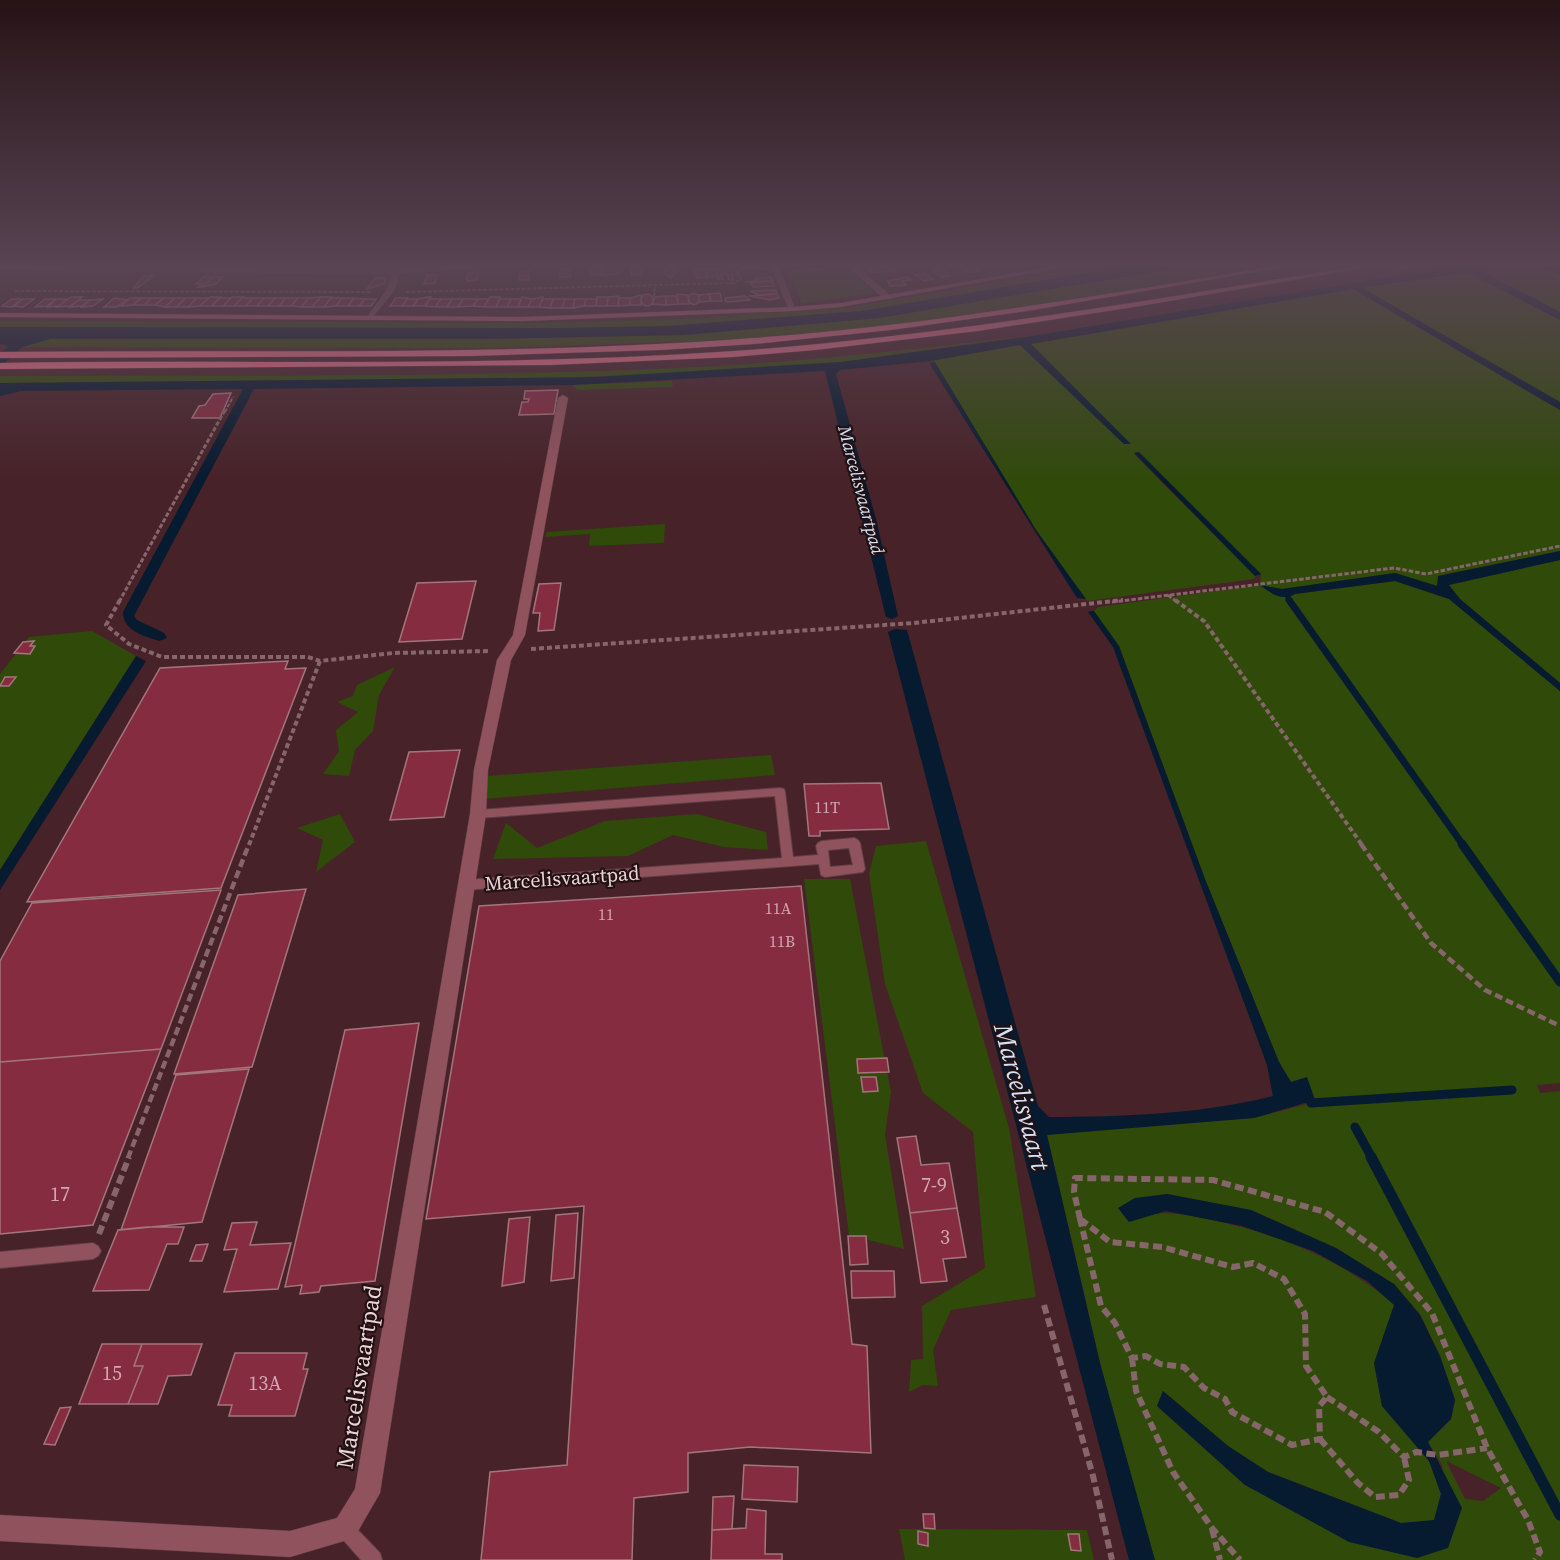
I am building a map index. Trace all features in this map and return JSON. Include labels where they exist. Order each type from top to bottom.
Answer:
[{"type":"main road","points":[[0,354],[616,349],[753,342],[805,337]]},
{"type":"main road","points":[[0,366],[486,363],[734,354],[901,337]]},
{"type":"street","name":"Marcelisvaartpad","points":[[345,1529],[367,1492],[478,814],[484,759],[504,660],[519,635],[563,398]]},
{"type":"street","points":[[0,1528],[290,1544],[345,1529]]},
{"type":"lane","points":[[478,814],[780,792],[788,862]]},
{"type":"lane","name":"Marcelisvaartpad","points":[[465,885],[824,859]]},
{"type":"lane","points":[[0,1260],[93,1251]]},
{"type":"lane","points":[[345,1529],[373,1560]]},
{"type":"path","points":[[233,397],[106,625],[129,644],[162,657],[219,659],[308,657],[320,661],[393,653],[511,650],[914,623],[1394,568],[1425,574],[1560,546]]},
{"type":"path","points":[[1167,595],[1204,621],[1431,943],[1485,990],[1560,1026]]},
{"type":"path","points":[[93,1251],[320,661]]},
{"type":"path","points":[[1240,1560],[1212,1528],[1173,1472],[1136,1391],[1132,1358],[1115,1323],[1101,1306],[1074,1192],[1075,1178],[1214,1180],[1325,1212],[1381,1252],[1432,1313],[1487,1448],[1528,1520],[1540,1552],[1534,1560]]},
{"type":"path","points":[[1080,1219],[1110,1242],[1162,1247],[1233,1267],[1253,1263],[1284,1279],[1305,1314],[1306,1366],[1327,1397],[1379,1432],[1404,1457],[1409,1480],[1399,1495],[1376,1497],[1358,1483],[1320,1439],[1318,1406],[1327,1397]]},
{"type":"path","points":[[1044,1305],[1093,1476],[1112,1560]]},
{"type":"path","points":[[1132,1358],[1146,1356],[1160,1364],[1184,1367],[1204,1388],[1225,1399],[1232,1412],[1292,1445],[1320,1439]]},
{"type":"path","points":[[1404,1457],[1416,1452],[1438,1455],[1487,1448]]},
{"type":"path","points":[[1212,1528],[1220,1560]]},
{"type":"green space","points":[[764,337],[499,348],[22,347],[50,339]]},
{"type":"green space","points":[[1021,337],[841,362],[666,374],[549,378],[0,383],[0,376],[423,375],[676,368],[811,359]]},
{"type":"green space","points":[[1072,337],[1435,337],[1560,410],[1560,551],[1438,576],[1438,586],[1395,573],[1282,589],[1261,586],[1288,598],[1295,594],[1395,581],[1449,599],[1560,691],[1560,1083],[1537,1085],[1540,1093],[1560,1091],[1560,1560],[1153,1560],[1100,1363],[1047,1134],[1254,1118],[1311,1103],[1291,1082],[1279,1062],[1205,879],[1119,646],[1094,611],[1098,607],[1260,585],[1261,574],[1138,452],[1134,454],[1255,576],[1254,579],[1087,601],[1036,530],[933,360],[1020,345],[1124,444],[1130,444],[1030,344]],"holes":[[[1167,1194],[1251,1210],[1336,1248],[1394,1284],[1420,1314],[1440,1356],[1455,1400],[1451,1419],[1428,1442],[1442,1465],[1448,1548],[1245,1485],[1157,1406],[1163,1391],[1228,1446],[1268,1472],[1401,1523],[1434,1521],[1441,1494],[1429,1461],[1382,1406],[1374,1363],[1395,1305],[1353,1274],[1283,1240],[1233,1225],[1185,1215],[1170,1213],[1148,1215]],[[1446,1461],[1501,1488],[1483,1501],[1465,1499]]]},
{"type":"green space","points":[[1447,337],[1560,337],[1560,402]]},
{"type":"green space","points":[[672,381],[673,387],[578,390],[572,385]]},
{"type":"green space","points":[[665,524],[664,543],[589,546],[590,534],[545,537],[547,532]]},
{"type":"green space","points":[[1560,560],[1560,683],[1460,599],[1448,585]]},
{"type":"green space","points":[[92,631],[136,656],[0,870],[0,674],[29,637]]},
{"type":"green space","points":[[395,667],[379,695],[373,731],[355,750],[349,776],[323,774],[339,751],[336,730],[358,712],[337,702],[353,696],[357,685]]},
{"type":"green space","points":[[771,755],[775,775],[484,799],[486,776]]},
{"type":"green space","points":[[340,814],[355,842],[316,872],[323,840],[297,828]]},
{"type":"green space","points":[[697,814],[766,832],[768,850],[724,847],[673,835],[628,856],[493,859],[506,823],[537,848],[605,821]]},
{"type":"green space","points":[[926,841],[1009,1128],[1036,1297],[951,1310],[933,1350],[938,1386],[923,1385],[909,1392],[911,1360],[923,1359],[922,1306],[985,1268],[973,1132],[923,1093],[885,984],[869,874],[876,846]]},
{"type":"green space","points":[[804,879],[850,879],[891,1092],[885,1135],[904,1249],[849,1235]]},
{"type":"green space","points":[[899,1529],[1087,1530],[1094,1560],[905,1560]]},
{"type":"water","points":[[0,337],[592,337],[50,339],[22,347],[0,367],[0,353],[8,347],[0,343]]},
{"type":"water","points":[[1027,337],[1073,337],[1031,344],[1131,444],[1124,444],[1020,345],[931,361],[840,370],[836,374],[876,519],[898,616],[892,619],[886,617],[825,371],[572,385],[254,389],[134,616],[137,620],[164,633],[167,638],[159,641],[141,635],[130,628],[123,612],[243,389],[21,391],[0,396],[0,383],[596,377],[841,362]]},
{"type":"water","points":[[1435,337],[1447,337],[1560,402],[1560,410]]},
{"type":"water","points":[[935,362],[1036,530],[1086,599],[1077,598],[929,363]]},
{"type":"water","points":[[1139,452],[1261,574],[1255,576],[1134,453]]},
{"type":"water","points":[[1560,551],[1560,560],[1449,585],[1460,599],[1560,683],[1560,691],[1449,599],[1395,581],[1285,597],[1276,596],[1260,585],[1282,589],[1395,573],[1437,586],[1438,576]]},
{"type":"water","name":"Marcelisvaart","points":[[1094,611],[1119,646],[1205,879],[1279,1062],[1291,1082],[1307,1077],[1315,1100],[1254,1118],[1047,1135],[1100,1363],[1155,1560],[1129,1560],[888,632],[895,629],[907,630],[1038,1106],[1049,1117],[1133,1115],[1190,1111],[1273,1096],[1267,1065],[1113,647],[1088,612]]},
{"type":"water","points":[[136,656],[146,661],[0,890],[0,870]]},
{"type":"water","points":[[1167,1194],[1251,1210],[1336,1248],[1394,1284],[1420,1315],[1440,1356],[1455,1400],[1451,1419],[1428,1442],[1462,1508],[1448,1548],[1417,1558],[1349,1542],[1245,1485],[1157,1406],[1163,1391],[1228,1446],[1268,1472],[1401,1523],[1434,1520],[1441,1494],[1429,1461],[1382,1406],[1374,1363],[1394,1305],[1367,1281],[1313,1251],[1242,1226],[1166,1211],[1129,1222],[1118,1208],[1135,1198]]},
{"type":"building","points":[[558,390],[554,414],[519,415],[522,402],[528,402],[529,399],[524,399],[525,391]]},
{"type":"building","points":[[231,393],[220,418],[192,418],[199,406],[205,405],[213,394]]},
{"type":"building","points":[[476,581],[462,639],[399,642],[417,583]]},
{"type":"building","points":[[561,583],[554,630],[538,631],[540,613],[533,613],[539,584]]},
{"type":"building","points":[[34,641],[30,646],[35,646],[30,654],[14,653],[23,642]]},
{"type":"building","points":[[288,661],[285,669],[306,668],[221,888],[27,902],[160,668]]},
{"type":"building","points":[[5,677],[16,677],[9,686],[0,686]]},
{"type":"building","points":[[460,750],[444,817],[390,820],[409,752]]},
{"type":"building","points":[[881,783],[889,829],[820,831],[820,836],[809,836],[804,784]]},
{"type":"building","points":[[801,886],[852,1344],[867,1346],[871,1453],[750,1447],[688,1453],[688,1492],[634,1498],[632,1560],[481,1560],[490,1472],[567,1465],[584,1206],[426,1219],[479,906]]},
{"type":"building","points":[[306,889],[252,1067],[174,1074],[238,895]]},
{"type":"building","points":[[221,890],[161,1049],[0,1062],[0,961],[32,903]]},
{"type":"building","points":[[419,1023],[375,1281],[321,1286],[319,1292],[300,1294],[302,1285],[285,1287],[345,1030]]},
{"type":"building","points":[[161,1049],[93,1225],[0,1234],[0,1062]]},
{"type":"building","points":[[887,1058],[889,1072],[858,1073],[857,1059]]},
{"type":"building","points":[[249,1069],[202,1222],[121,1230],[176,1075]]},
{"type":"building","points":[[861,1077],[876,1077],[878,1091],[863,1092]]},
{"type":"building","points":[[916,1136],[921,1165],[949,1163],[957,1208],[910,1213],[897,1138]]},
{"type":"building","points":[[957,1208],[966,1257],[943,1259],[947,1281],[921,1283],[910,1213]]},
{"type":"building","points":[[578,1213],[574,1278],[551,1281],[556,1215]]},
{"type":"building","points":[[530,1217],[524,1282],[502,1286],[509,1219]]},
{"type":"building","points":[[257,1222],[250,1245],[291,1243],[278,1289],[224,1292],[237,1249],[224,1250],[232,1223]]},
{"type":"building","points":[[184,1227],[178,1244],[167,1244],[149,1290],[93,1291],[118,1230]]},
{"type":"building","points":[[848,1236],[866,1236],[868,1264],[850,1265]]},
{"type":"building","points":[[208,1244],[202,1261],[190,1261],[196,1245]]},
{"type":"building","points":[[851,1271],[894,1271],[895,1297],[852,1298]]},
{"type":"building","points":[[102,1344],[142,1344],[134,1366],[143,1366],[128,1404],[79,1404]]},
{"type":"building","points":[[142,1344],[202,1344],[191,1375],[168,1376],[158,1404],[128,1404],[143,1366],[134,1366]]},
{"type":"building","points":[[235,1353],[307,1353],[303,1369],[308,1369],[295,1416],[229,1416],[232,1405],[218,1405]]},
{"type":"building","points":[[71,1407],[55,1445],[44,1444],[60,1408]]},
{"type":"building","points":[[744,1465],[798,1467],[797,1502],[742,1499]]},
{"type":"building","points":[[734,1496],[732,1529],[712,1530],[713,1497]]},
{"type":"building","points":[[747,1509],[766,1511],[765,1554],[782,1554],[782,1560],[711,1560],[712,1530],[746,1528]]},
{"type":"building","points":[[923,1514],[934,1514],[935,1529],[924,1528]]},
{"type":"building","points":[[918,1531],[928,1533],[928,1546],[918,1544]]},
{"type":"building","points":[[1068,1534],[1079,1534],[1081,1551],[1071,1550]]},
{"type":"waterway","points":[[1288,598],[1291,602]]},
{"type":"waterway","points":[[1289,600],[1463,845]]},
{"type":"waterway","points":[[1462,844],[1560,982]]},
{"type":"waterway","points":[[1311,1103],[1512,1090]]},
{"type":"waterway","points":[[1355,1127],[1372,1158]]},
{"type":"waterway","points":[[1371,1157],[1560,1515]]}]
